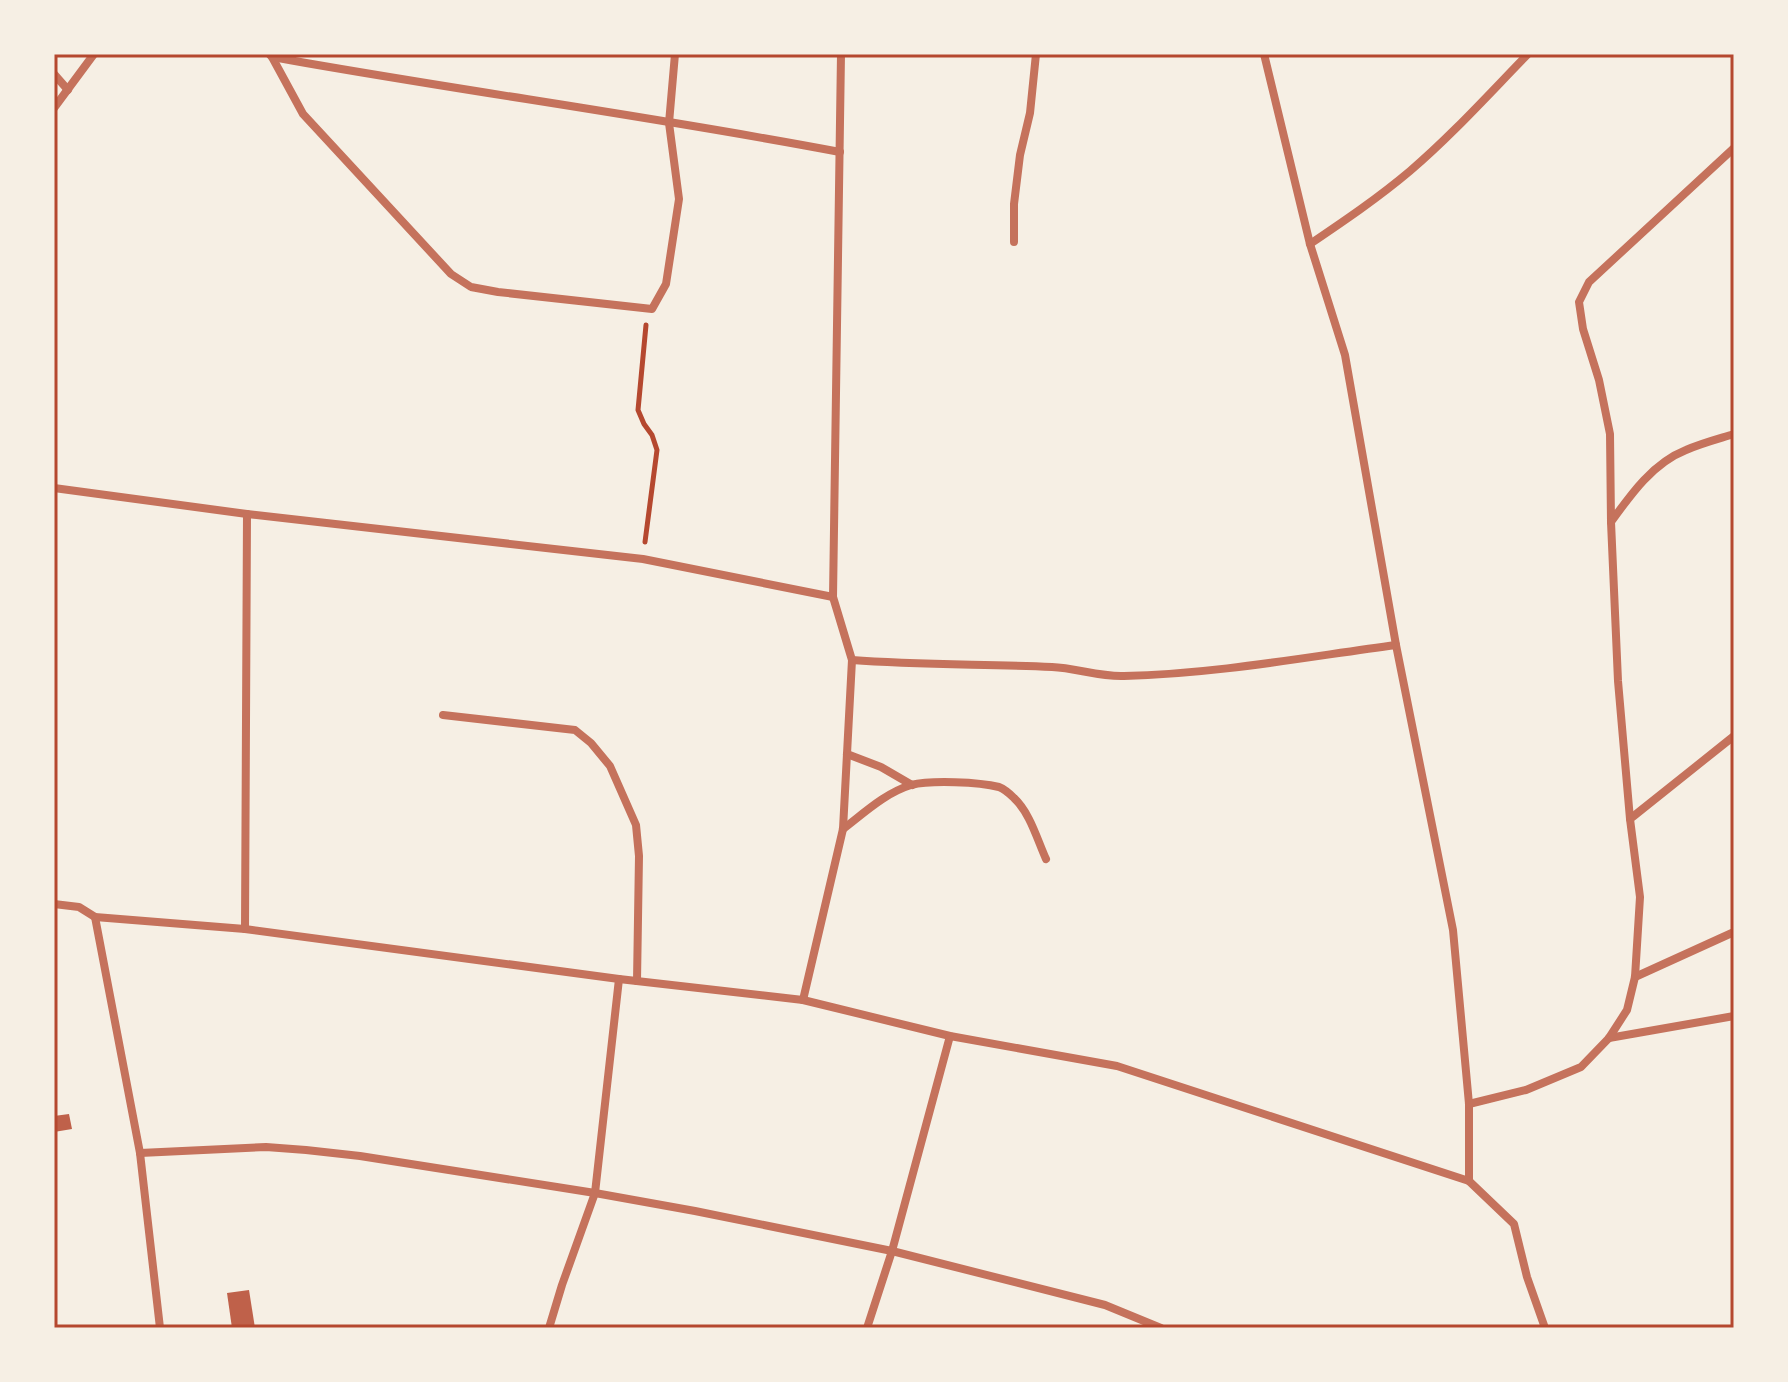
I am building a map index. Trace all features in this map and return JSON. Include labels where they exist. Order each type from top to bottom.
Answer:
[{"type":"street","points":[[54,108],[94,54]]},
{"type":"street","points":[[271,55],[303,114],[451,274],[471,287],[498,292],[652,309],[666,284],[679,199],[669,123],[675,54]]},
{"type":"street","points":[[803,1000],[843,829],[852,660],[833,597],[841,54]]},
{"type":"street","points":[[1014,242],[1014,204],[1020,155],[1030,113],[1036,54]]},
{"type":"street","points":[[1264,54],[1310,244],[1345,355],[1396,645],[1453,930],[1469,1104],[1469,1181]]},
{"type":"street","points":[[1310,244],[1373,201],[1411,170],[1528,54]]},
{"type":"street","points":[[271,55],[840,152]]},
{"type":"street","points":[[54,74],[68,90]]},
{"type":"street","points":[[1469,1104],[1526,1090],[1581,1067],[1609,1038],[1627,1010],[1635,977],[1640,897],[1618,681],[1610,434],[1579,302],[1589,282],[1734,148]]},
{"type":"street","points":[[1611,522],[1636,488],[1658,467],[1684,450],[1734,434]]},
{"type":"street","points":[[54,488],[247,514],[643,559],[833,597]]},
{"type":"street","points":[[245,929],[247,514]]},
{"type":"street","points":[[852,660],[1050,667],[1120,676],[1201,672],[1396,645]]},
{"type":"street","points":[[443,715],[575,730],[591,743],[610,766],[636,825],[639,856],[637,981]]},
{"type":"street","points":[[1630,819],[1734,736]]},
{"type":"street","points":[[847,754],[881,767],[912,785]]},
{"type":"street","points":[[843,829],[879,801],[912,785],[971,783],[1002,788],[1016,800],[1028,818],[1046,859]]},
{"type":"street","points":[[54,904],[79,907],[95,917],[245,929],[803,1000],[950,1036],[1117,1066],[1469,1181],[1514,1224],[1527,1277],[1545,1328]]},
{"type":"street","points":[[95,917],[140,1153],[160,1328]]},
{"type":"street","points":[[1635,977],[1734,932]]},
{"type":"street","points":[[549,1328],[595,1193],[619,979]]},
{"type":"street","points":[[1609,1038],[1734,1016]]},
{"type":"street","points":[[867,1328],[892,1251],[950,1036]]},
{"type":"street","points":[[140,1153],[266,1147],[292,1149],[360,1156],[595,1193],[892,1251],[1105,1305],[1161,1328]]},
{"type":"path","points":[[643,559],[657,450],[638,410],[646,320],[652,309]]},
{"type":"building","points":[[69,1114],[72,1129],[54,1132],[54,1116]]},
{"type":"building","points":[[249,1290],[255,1328],[232,1328],[227,1293]]}]
